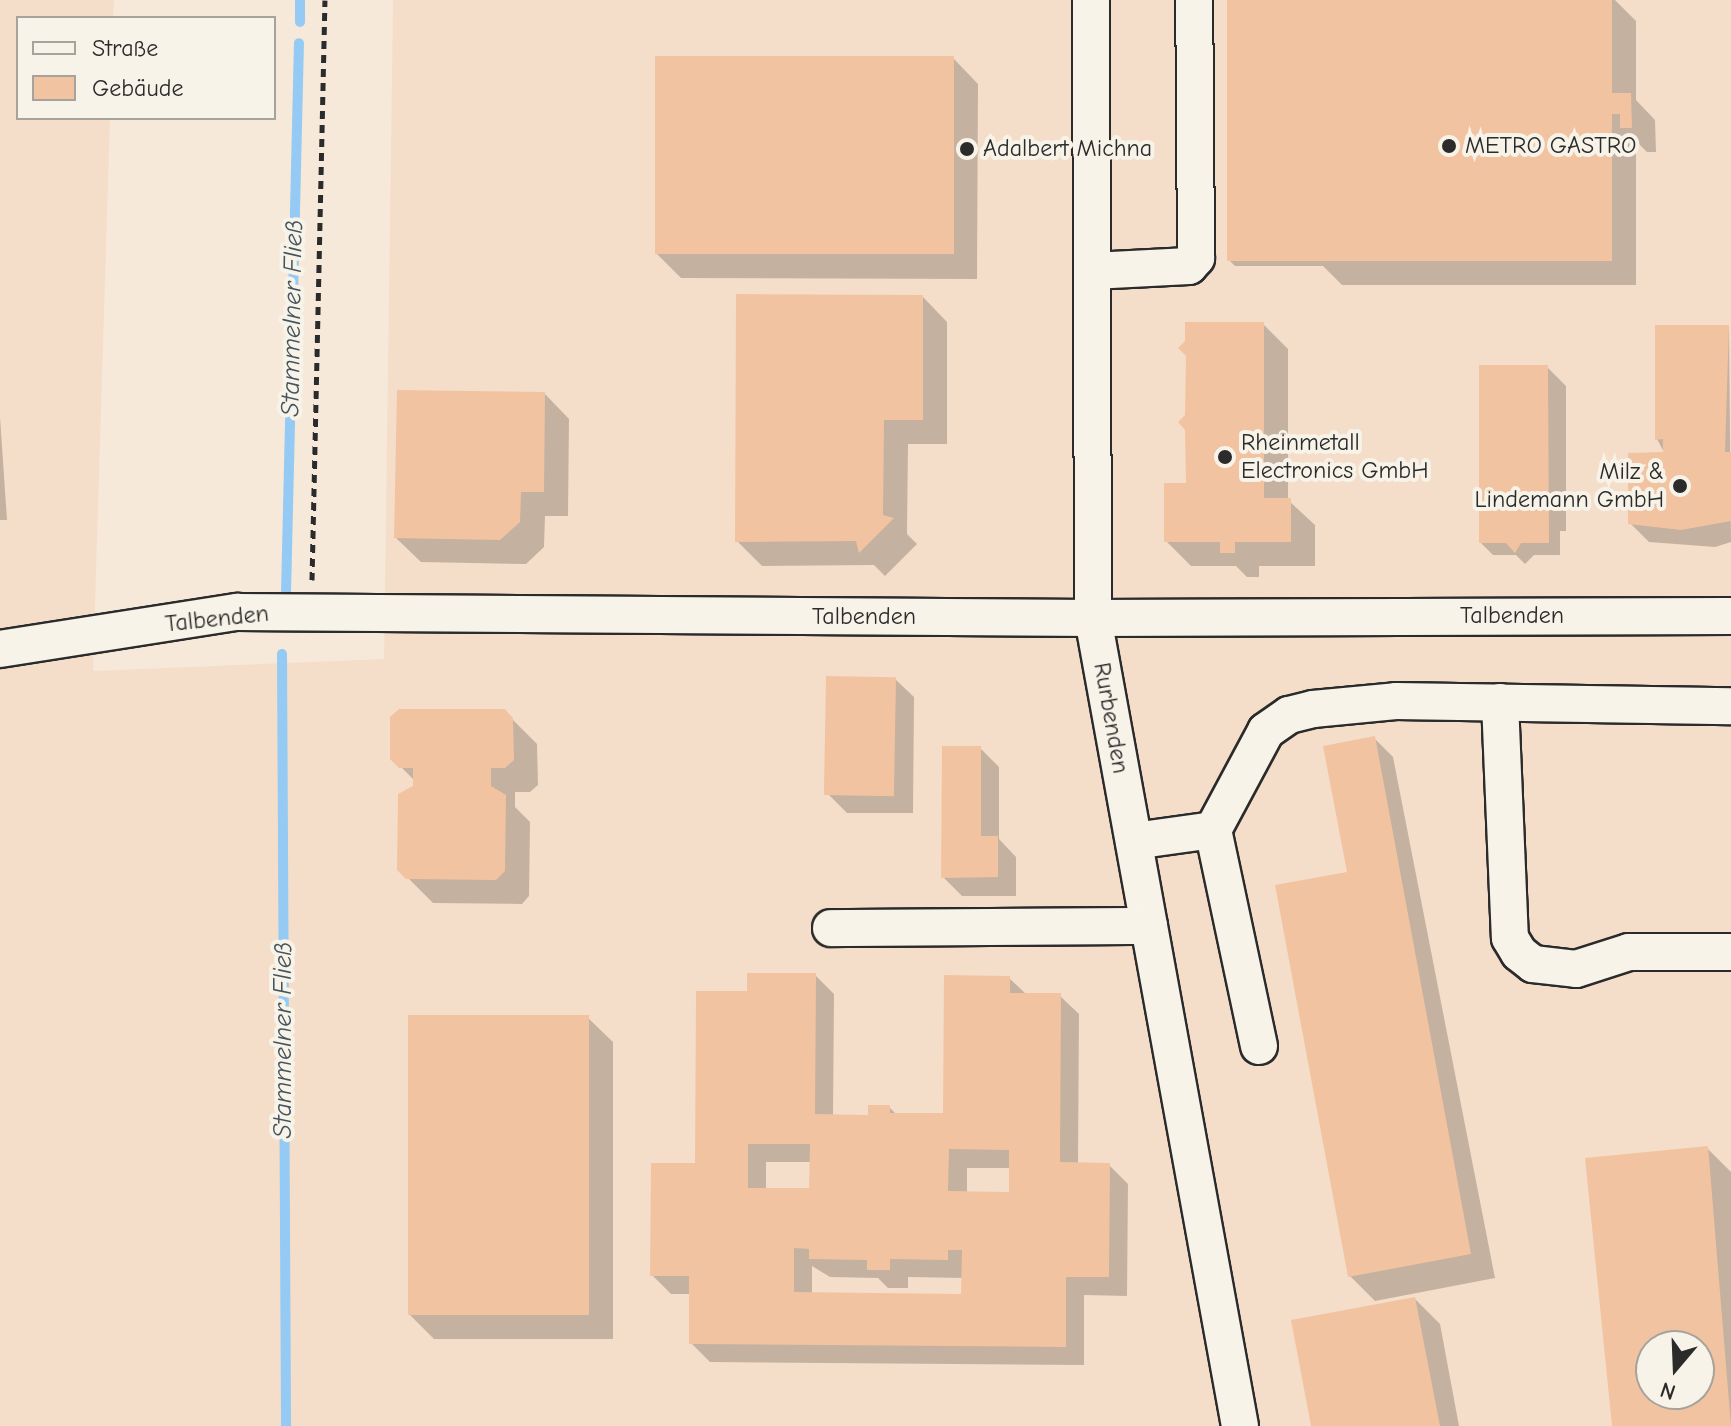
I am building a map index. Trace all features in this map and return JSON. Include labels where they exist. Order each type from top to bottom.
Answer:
[{"type":"street","name":"Rurbenden","points":[[1091,0],[1093,618],[1240,1426]]},
{"type":"street","points":[[1092,271],[1189,266],[1196,258],[1194,0]]},
{"type":"street","name":"Talbenden","points":[[0,649],[237,612],[1093,618],[1731,616]]},
{"type":"street","points":[[1259,1046],[1213,830],[1266,731],[1289,715],[1396,701],[1731,706]]},
{"type":"street","points":[[1500,702],[1510,938],[1519,953],[1533,964],[1576,969],[1629,952],[1731,952]]},
{"type":"street","points":[[1134,841],[1213,830]]},
{"type":"street","points":[[831,928],[1149,926]]},
{"type":"path","points":[[311,613],[325,0]]},
{"type":"shaded area","points":[[0,0],[114,0],[113,16],[16,16],[16,120],[110,120],[93,671],[384,659],[393,0],[1731,0],[1731,1426],[0,1426]]},
{"type":"building","name":"METRO GASTRO","points":[[1227,0],[1612,0],[1612,93],[1631,93],[1632,128],[1620,128],[1620,114],[1612,114],[1612,261],[1227,261]]},
{"type":"building","points":[[655,56],[954,56],[954,254],[655,254]]},
{"type":"building","points":[[736,294],[923,295],[923,420],[884,420],[883,515],[894,518],[859,553],[856,541],[735,542]]},
{"type":"building","name":"Rheinmetall Electronics GmbH","points":[[1185,322],[1264,322],[1264,498],[1291,498],[1291,542],[1235,542],[1235,553],[1220,553],[1220,542],[1164,542],[1164,483],[1186,483],[1185,430],[1178,422],[1185,415],[1186,356],[1178,348],[1185,341]]},
{"type":"building","points":[[1655,325],[1729,325],[1725,452],[1731,452],[1731,521],[1681,530],[1628,524],[1628,453],[1663,452],[1663,439],[1655,440]]},
{"type":"building","points":[[1479,365],[1548,365],[1549,543],[1521,543],[1515,553],[1506,543],[1479,543]]},
{"type":"building","points":[[397,390],[545,392],[544,492],[521,492],[520,522],[500,540],[394,538]]},
{"type":"building","points":[[826,676],[896,677],[894,796],[824,795]]},
{"type":"building","points":[[399,709],[505,709],[513,718],[514,760],[505,768],[491,768],[491,786],[506,795],[505,871],[496,880],[406,879],[397,870],[398,794],[413,786],[413,768],[399,768],[390,759],[390,717]]},
{"type":"building","points":[[1375,736],[1471,1254],[1348,1277],[1275,885],[1347,872],[1323,746]]},
{"type":"building","points":[[942,746],[981,746],[981,836],[998,836],[998,877],[941,878]]},
{"type":"building","points":[[747,973],[816,973],[815,1114],[868,1115],[868,1105],[890,1105],[890,1113],[943,1113],[944,975],[1010,976],[1010,993],[1061,993],[1060,1162],[1110,1163],[1109,1277],[1066,1277],[1066,1347],[689,1344],[689,1276],[650,1276],[651,1163],[695,1163],[696,991],[747,991]],"holes":[[[748,1144],[810,1144],[809,1188],[748,1188]],[[949,1149],[1009,1150],[1009,1192],[948,1191]],[[794,1248],[809,1249],[809,1259],[867,1260],[867,1270],[890,1270],[890,1259],[948,1260],[948,1250],[962,1250],[961,1294],[794,1292]]]},
{"type":"building","points":[[408,1015],[589,1015],[589,1315],[408,1315]]},
{"type":"building","points":[[1708,1146],[1731,1426],[1612,1426],[1585,1158]]},
{"type":"building","points":[[1415,1297],[1440,1426],[1311,1426],[1291,1320]]},
{"type":"waterway","name":"Stammelner Fließ","points":[[300,0],[300,22]]},
{"type":"waterway","name":"Stammelner Fließ","points":[[286,593],[299,43]]},
{"type":"waterway","name":"Stammelner Fließ","points":[[282,654],[286,1426]]},
{"type":"place","name":"METRO GASTRO","points":[[1449,146]]},
{"type":"place","name":"Adalbert Michna","points":[[967,149]]},
{"type":"place","name":"Rheinmetall Electronics GmbH","points":[[1225,457]]},
{"type":"place","name":"Milz & Lindemann GmbH","points":[[1680,486]]}]
